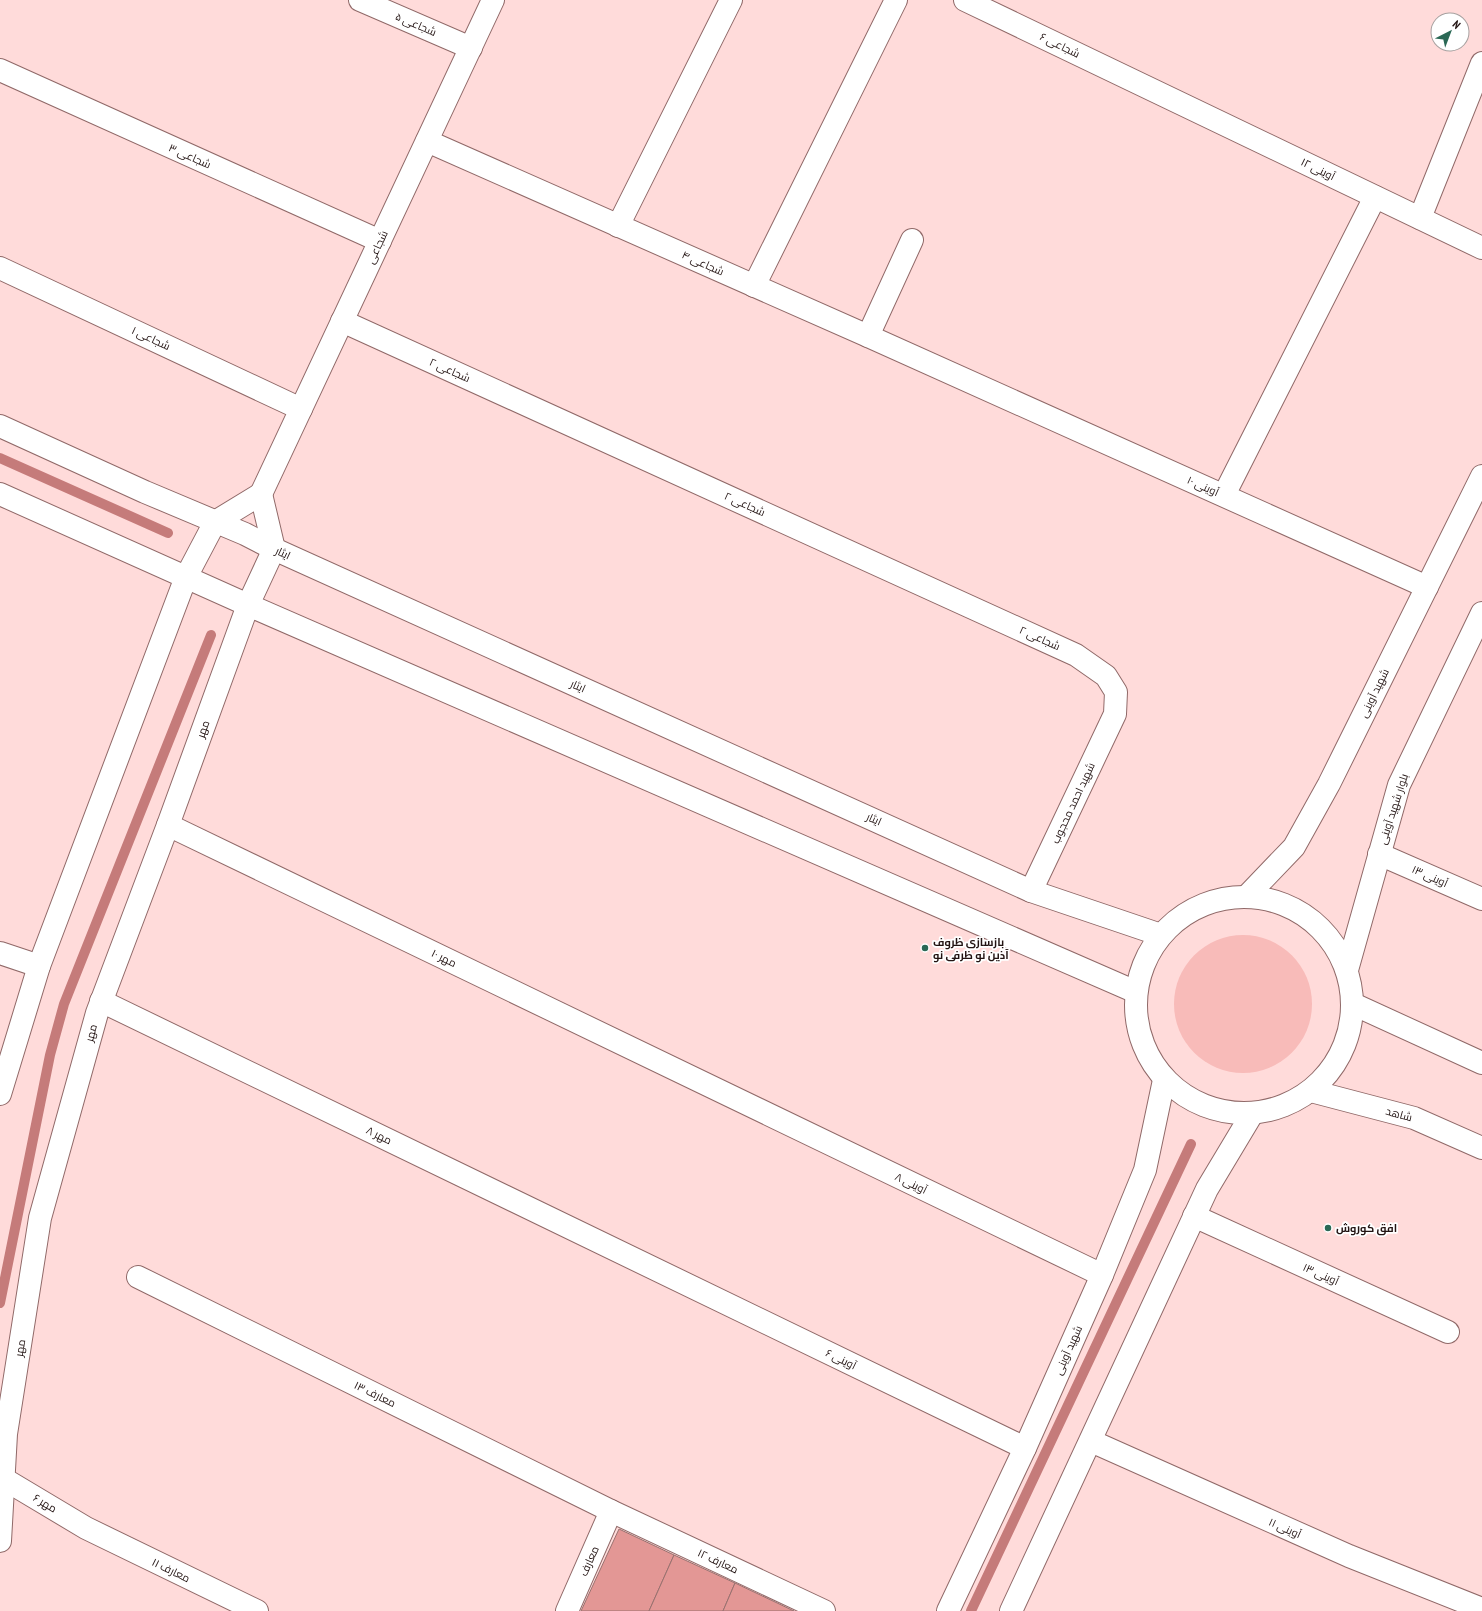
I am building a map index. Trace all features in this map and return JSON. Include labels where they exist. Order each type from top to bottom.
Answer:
[{"type":"street","name":"شجاعی ۵","points":[[360,0],[471,48]]},
{"type":"street","name":"شجاعی","points":[[261,494],[493,0]]},
{"type":"street","points":[[618,226],[731,0]]},
{"type":"street","points":[[754,286],[896,0]]},
{"type":"street","name":"شجاعی ۶","points":[[965,0],[1154,91]]},
{"type":"street","points":[[1420,218],[1482,63]]},
{"type":"street","name":"شجاعی ۳","points":[[0,70],[380,241]]},
{"type":"street","name":"۱۲ آوینی","points":[[1154,91],[1482,248]]},
{"type":"street","name":"شجاعی ۴","points":[[427,141],[979,385]]},
{"type":"street","points":[[1224,495],[1375,196]]},
{"type":"street","points":[[868,336],[912,240]]},
{"type":"street","name":"شجاعی ۱","points":[[0,268],[301,409]]},
{"type":"street","name":"شجاعی ۲","points":[[342,321],[1076,655],[1106,676],[1116,692],[1115,714]]},
{"type":"street","name":"۱۰ آوینی","points":[[979,385],[1427,587]]},
{"type":"street","name":"ایثار","points":[[0,426],[1031,891],[1161,935]]},
{"type":"street","name":"شهید آوینی","points":[[1246,897],[1294,846],[1329,784],[1482,476]]},
{"type":"street","points":[[0,494],[248,605],[1136,992]]},
{"type":"street","points":[[0,1094],[39,966],[186,577],[215,522],[261,494],[274,549]]},
{"type":"street","name":"مهر","points":[[0,1541],[6,1434],[40,1218],[101,1000],[168,825],[248,605],[274,549]]},
{"type":"street","name":"بلوار شهید آوینی","points":[[1347,970],[1399,785],[1482,613]]},
{"type":"street","name":"شهید احمد محجوب","points":[[1031,891],[1115,714]]},
{"type":"street","name":"مهر ۱۰","points":[[168,825],[720,1091]]},
{"type":"street","name":"آوینی ۱۳","points":[[1379,854],[1482,899]]},
{"type":"street","points":[[1246,897],[1279,903],[1308,918],[1332,941],[1347,970],[1353,1004],[1342,1053],[1311,1092],[1283,1108],[1252,1114],[1220,1112],[1190,1100],[1164,1080],[1146,1054],[1136,1023],[1136,992],[1140,972],[1149,952],[1161,935],[1185,914],[1213,901],[1246,897]]},
{"type":"street","points":[[0,953],[39,966]]},
{"type":"street","name":"مهر ۸","points":[[101,1000],[657,1270]]},
{"type":"street","points":[[1353,1004],[1482,1063]]},
{"type":"street","name":"شهید آوینی","points":[[948,1611],[1025,1448],[1102,1275],[1145,1170],[1164,1080]]},
{"type":"street","name":"۸ آوینی","points":[[720,1091],[1102,1275]]},
{"type":"street","name":"شاهد","points":[[1311,1092],[1414,1118],[1482,1148]]},
{"type":"street","points":[[1011,1611],[1207,1189],[1252,1114]]},
{"type":"street","name":"۱۳ آوینی","points":[[1194,1216],[1448,1332]]},
{"type":"street","name":"۶ آوینی","points":[[657,1270],[1025,1448]]},
{"type":"street","name":"معارف ۱۳","points":[[138,1277],[611,1511]]},
{"type":"street","name":"۱۱ آوینی","points":[[1091,1441],[1349,1556],[1482,1609]]},
{"type":"street","name":"مهر ۶","points":[[4,1478],[86,1528]]},
{"type":"street","name":"معارف","points":[[567,1611],[611,1511]]},
{"type":"street","name":"معارف ۱۲","points":[[611,1511],[824,1611]]},
{"type":"street","name":"معارف ۱۱","points":[[86,1528],[257,1611]]},
{"type":"shaded area","points":[[1236,935],[1250,935],[1269,940],[1292,955],[1307,978],[1311,991],[1311,1017],[1307,1030],[1292,1053],[1269,1068],[1250,1073],[1236,1073],[1217,1068],[1194,1053],[1179,1030],[1174,1011],[1174,997],[1179,978],[1194,955],[1217,940]]},
{"type":"building","points":[[619,1529],[674,1555],[649,1611],[581,1611]]},
{"type":"building","points":[[674,1555],[735,1583],[723,1611],[649,1611]]},
{"type":"building","points":[[735,1583],[794,1611],[723,1611]]},
{"type":"waterway","points":[[0,458],[168,533]]},
{"type":"waterway","points":[[0,1303],[50,1055],[64,1004],[211,635]]},
{"type":"waterway","points":[[971,1611],[1191,1144]]},
{"type":"place","name":"بازسازی ظروف آذین نو ظرفی نو","points":[[925,948]]},
{"type":"place","name":"افق کوروش","points":[[1328,1228]]}]
